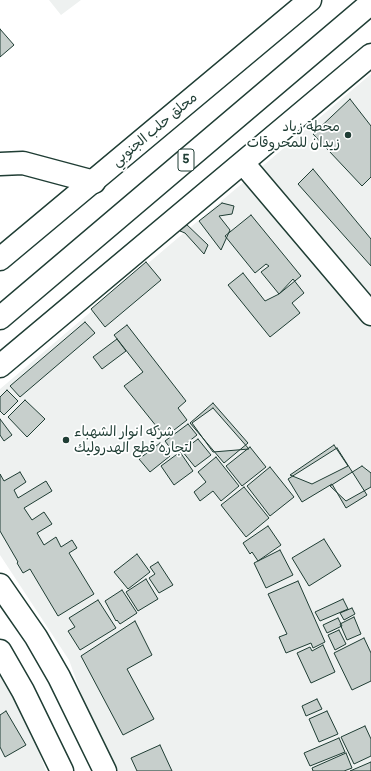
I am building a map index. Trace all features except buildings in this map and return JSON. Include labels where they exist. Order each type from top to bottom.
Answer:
[{"type":"main road","name":"محلق حلب الجنوبي","points":[[0,259],[310,0]]},
{"type":"main road","name":"5","points":[[0,318],[371,3]]},
{"type":"main road","points":[[0,366],[371,55]]},
{"type":"main road","points":[[0,164],[23,163],[94,182]]},
{"type":"main road","points":[[242,164],[371,314]]},
{"type":"main road","points":[[0,585],[36,637],[55,670],[104,771]]},
{"type":"main road","points":[[0,651],[23,691],[62,771]]},
{"type":"shaded area","points":[[49,0],[81,0],[61,15]]},
{"type":"shaded area","points":[[371,74],[371,771],[109,771],[69,660],[0,555],[0,389]]},
{"type":"shaded area","points":[[0,672],[19,697],[46,771],[0,771]]},
{"type":"place","name":"محطة زياد زيدان للمحروقات","points":[[348,135]]},
{"type":"place","name":"شركه انوار الشهباء لتجاره قطع الهدروليك","points":[[66,440]]}]
